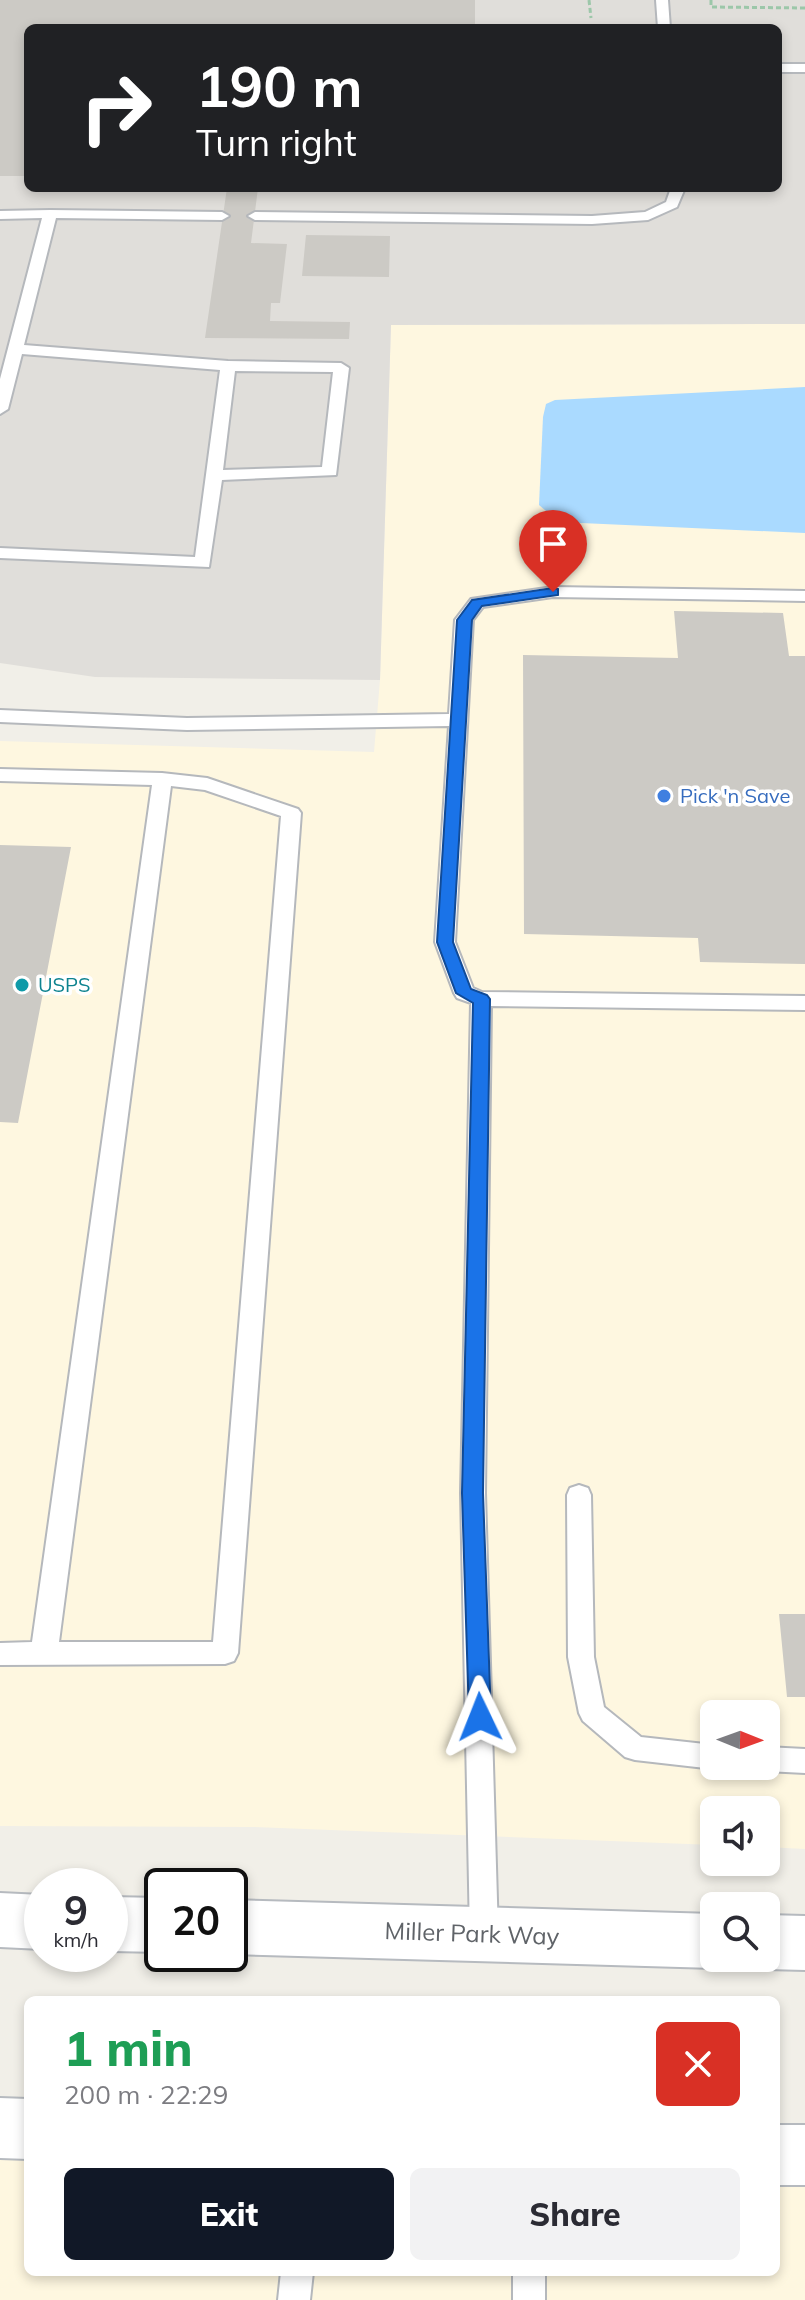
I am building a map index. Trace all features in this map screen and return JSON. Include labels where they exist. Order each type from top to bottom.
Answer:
[{"type":"main road","points":[[0,1920],[24,1921]]},
{"type":"main road","name":"Miller Park Way","points":[[248,1927],[700,1941]]},
{"type":"main road","points":[[780,1942],[805,1943]]},
{"type":"main road","points":[[0,2128],[24,2129]]},
{"type":"main road","points":[[780,2155],[805,2155]]},
{"type":"lane","points":[[662,0],[664,24]]},
{"type":"lane","points":[[782,68],[805,68]]},
{"type":"lane","points":[[255,216],[592,220],[648,216],[672,204],[676,192]]},
{"type":"lane","points":[[0,409],[50,214]]},
{"type":"lane","points":[[0,215],[222,216]]},
{"type":"lane","points":[[0,330],[21,330]]},
{"type":"lane","points":[[15,349],[228,366],[341,368],[330,472],[215,475]]},
{"type":"lane","points":[[0,553],[203,563],[228,366]]},
{"type":"lane","points":[[805,596],[553,592],[477,603],[464,620],[445,942],[464,993],[481,999],[805,1003]]},
{"type":"lane","points":[[0,716],[187,724],[457,720]]},
{"type":"lane","points":[[0,775],[162,779],[207,784],[291,813],[225,1653],[0,1654]]},
{"type":"lane","points":[[44,1654],[162,779]]},
{"type":"lane","points":[[481,999],[473,1493],[484,1934]]},
{"type":"lane","points":[[579,1495],[581,1657],[592,1713],[635,1748],[700,1755]]},
{"type":"lane","points":[[780,1760],[805,1761]]},
{"type":"lane","points":[[294,2300],[297,2276]]},
{"type":"lane","points":[[529,2276],[529,2300]]},
{"type":"path","points":[[589,0],[591,18]]},
{"type":"path","points":[[711,0],[711,8],[805,8]]},
{"type":"path","points":[[769,7],[776,0]]},
{"type":"shaded area","points":[[0,0],[805,0],[805,324],[391,325],[380,680],[95,677],[0,663]]},
{"type":"shaded area","points":[[805,324],[805,1849],[780,1848],[780,1796],[700,1796],[700,1844],[254,1827],[0,1826],[0,741],[374,752],[380,680],[391,325]]},
{"type":"shaded area","points":[[0,2126],[24,2127],[24,2276],[780,2276],[780,2155],[805,2155],[805,2300],[0,2300]]},
{"type":"water","points":[[805,387],[805,533],[559,522],[539,505],[543,417],[546,404],[555,400]]},
{"type":"building","points":[[0,0],[475,0],[475,24],[24,24],[24,176],[0,176]]},
{"type":"building","points":[[226,192],[257,192],[251,243],[287,244],[280,303],[271,303],[270,321],[350,322],[349,339],[205,338]]},
{"type":"building","points":[[306,235],[390,236],[389,277],[302,276]]},
{"type":"building","name":"Pick 'n Save","points":[[674,611],[783,613],[789,656],[805,656],[805,964],[700,962],[698,938],[524,934],[523,655],[678,658]]},
{"type":"building","name":"USPS","points":[[0,845],[71,847],[18,1123],[0,1122]]},
{"type":"building","points":[[779,1614],[805,1614],[805,1697],[787,1697]]},
{"type":"place","name":"Pick 'n Save","points":[[664,796]]},
{"type":"place","name":"USPS","points":[[22,985]]},
{"type":"route","points":[[480,1717],[473,1493],[481,999],[464,993],[445,942],[457,720],[464,620],[477,603],[553,592]]}]
